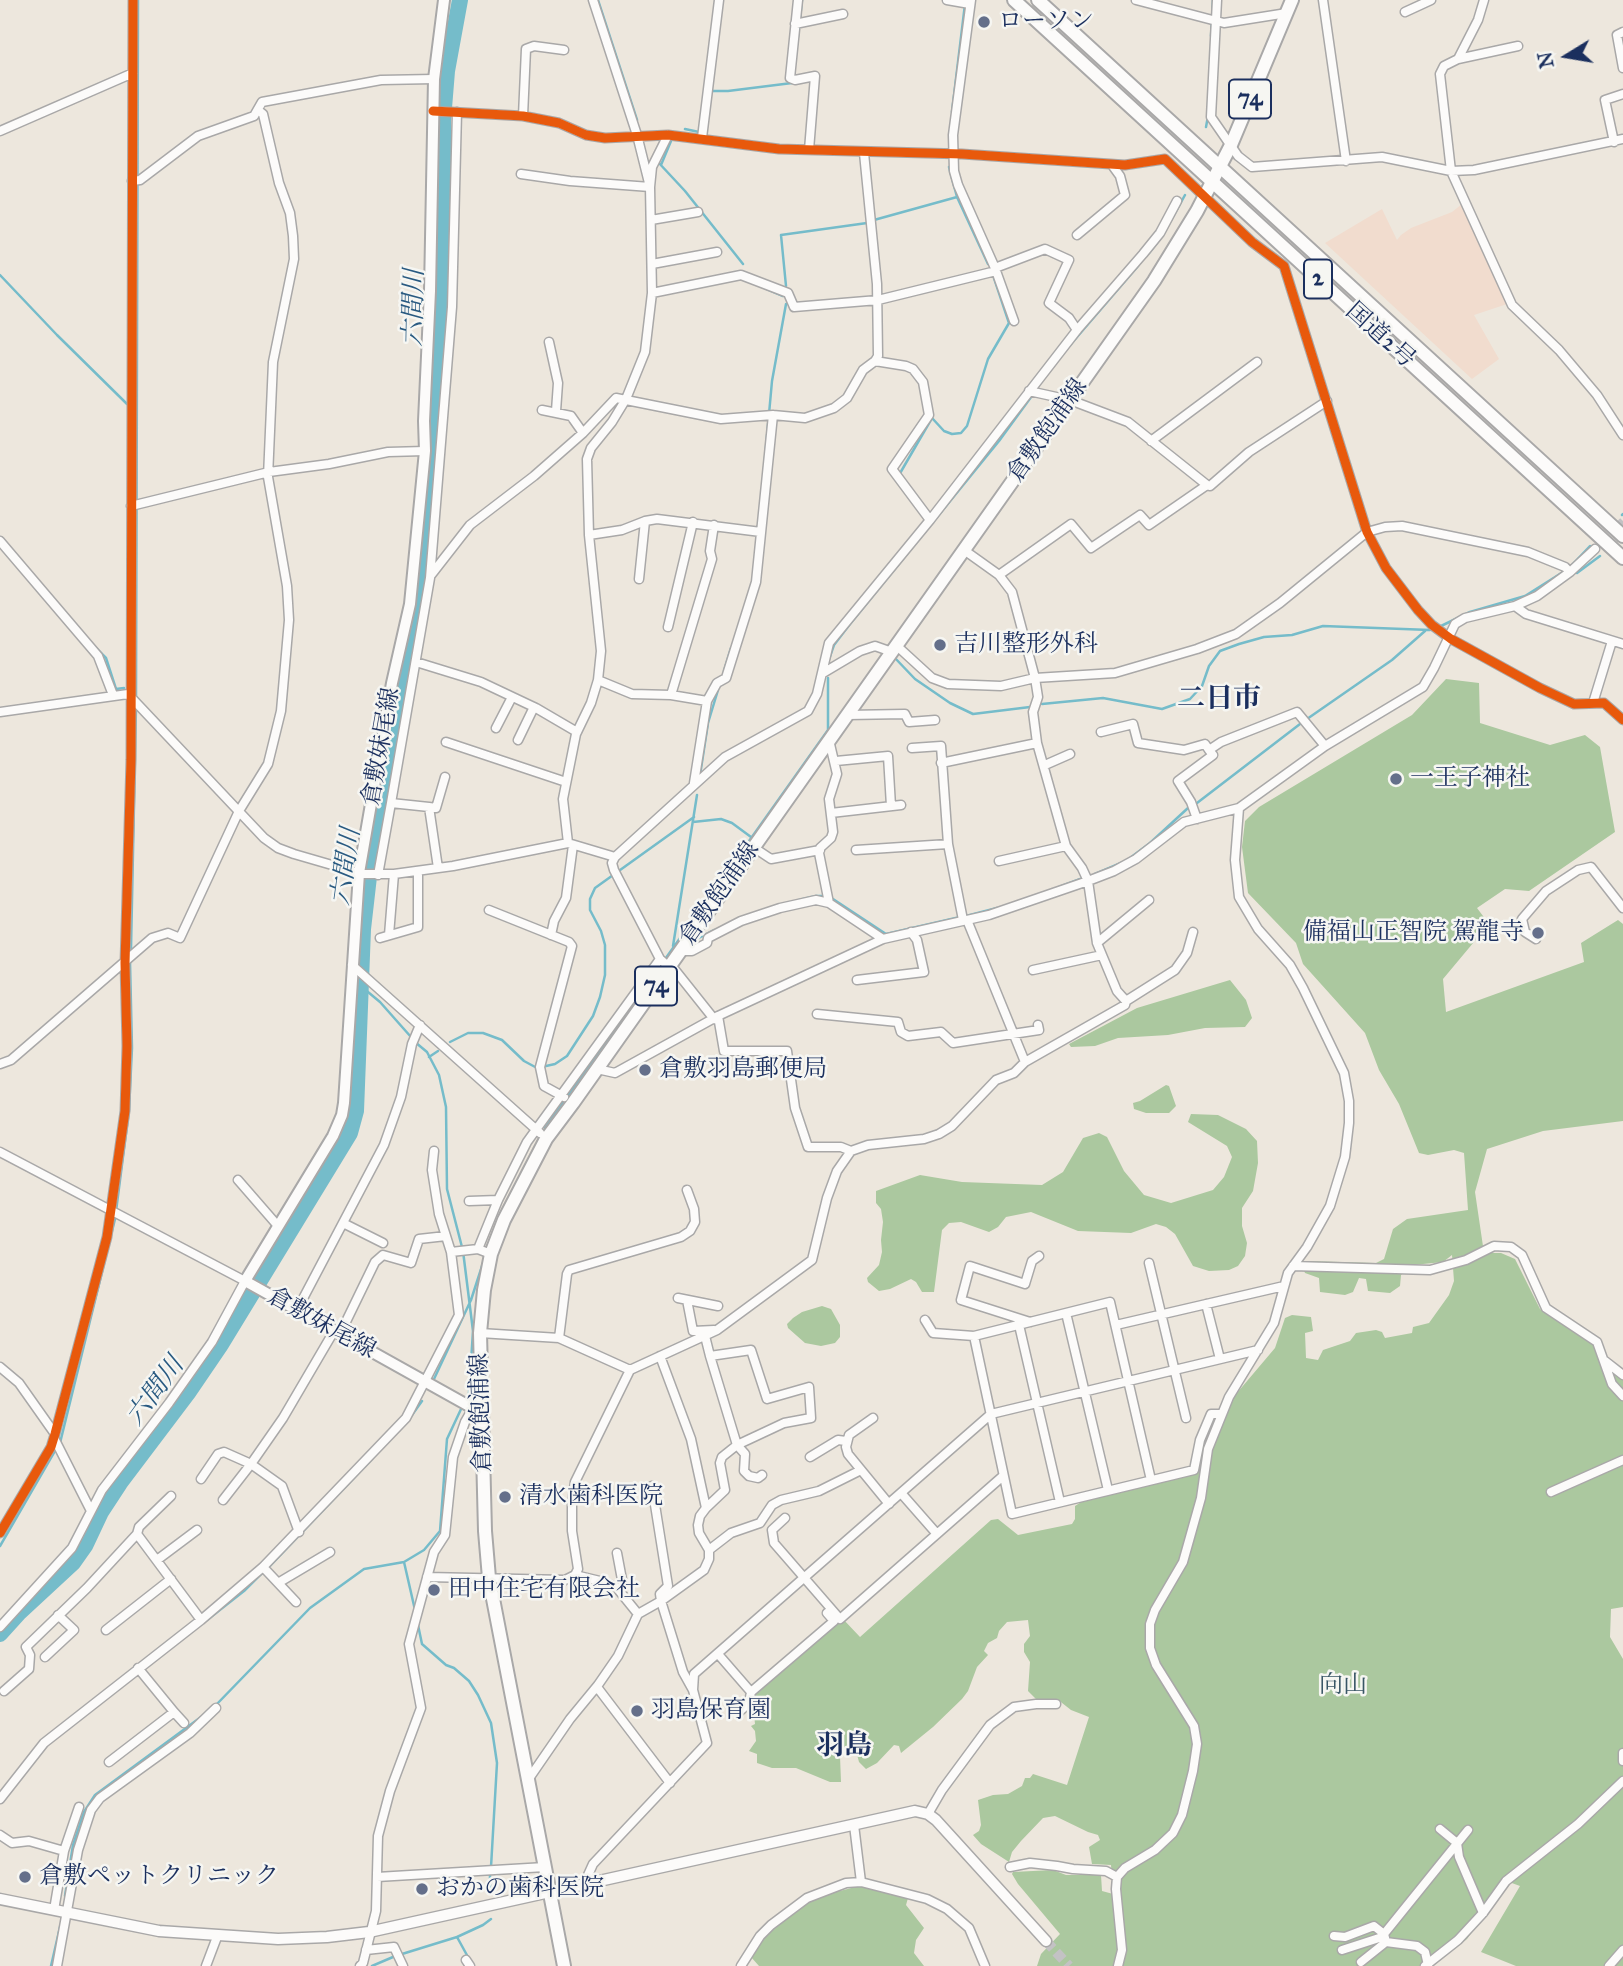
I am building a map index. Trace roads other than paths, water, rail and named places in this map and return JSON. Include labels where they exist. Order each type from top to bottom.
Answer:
[{"type":"main road","name":"倉敷妹尾線","points":[[444,0],[434,79],[436,112],[424,421],[422,576],[410,604],[392,682],[354,967],[342,1115],[333,1136],[246,1282],[471,1406]]},
{"type":"main road","name":"国道2号","points":[[1014,0],[1623,558]]},
{"type":"main road","name":"国道2号","points":[[1038,0],[1623,536]]},
{"type":"main road","name":"倉敷飽浦線","points":[[564,1966],[489,1578],[471,1406],[484,1290],[491,1254],[542,1135],[567,1099],[597,1069],[666,963],[681,951],[1154,281],[1231,145],[1292,0]]},
{"type":"street","points":[[0,1533],[55,1436],[107,1237],[125,1111],[125,963],[134,700],[136,181],[133,0]]},
{"type":"street","points":[[593,0],[637,135],[650,187]]},
{"type":"street","points":[[702,138],[719,0]]},
{"type":"street","points":[[798,0],[798,23],[790,78],[794,80],[815,76],[809,150]]},
{"type":"street","points":[[947,0],[968,2],[953,135],[958,185],[995,269],[1014,321]]},
{"type":"street","points":[[1136,0],[1224,23],[1287,13]]},
{"type":"street","points":[[1216,0],[1213,20],[1211,117],[1246,164],[1252,167],[1382,157],[1451,171],[1474,170],[1618,141],[1605,100],[1623,94]]},
{"type":"street","points":[[1323,0],[1346,161]]},
{"type":"street","points":[[1405,12],[1431,0]]},
{"type":"street","points":[[1458,59],[1478,20],[1484,0]]},
{"type":"street","points":[[798,23],[843,14]]},
{"type":"street","points":[[1623,32],[1618,35],[1623,68]]},
{"type":"street","points":[[523,116],[526,49],[534,46],[564,50]]},
{"type":"street","points":[[1518,46],[1458,59],[1444,66],[1440,74],[1451,171],[1512,305],[1574,368],[1612,415],[1623,435]]},
{"type":"street","points":[[0,131],[133,74]]},
{"type":"street","points":[[136,181],[198,136],[254,116],[262,102],[382,80],[434,79]]},
{"type":"street","points":[[0,1064],[11,1060],[158,934],[168,933],[180,937],[239,811],[268,764],[281,711],[289,620],[287,586],[268,472],[273,362],[293,259],[293,236],[290,213],[279,183],[263,114],[258,110]]},
{"type":"street","points":[[436,112],[523,116],[559,122],[586,135],[605,138],[668,135],[779,149],[953,154],[1112,165],[1165,159],[1252,242],[1284,266],[1367,532],[1386,568],[1432,625],[1540,688],[1574,704],[1604,703],[1623,720]]},
{"type":"street","points":[[368,874],[391,803],[416,662],[422,576],[452,307],[455,112]]},
{"type":"street","points":[[551,935],[554,921],[566,898],[570,844],[563,799],[577,732],[591,703],[597,680],[601,651],[589,535],[587,458],[626,399],[645,352],[652,293],[652,167],[668,135]]},
{"type":"street","points":[[422,576],[470,524],[534,476],[583,433],[616,398],[721,419],[770,415],[805,418],[834,408],[847,398],[863,370],[878,356],[878,300],[864,153]]},
{"type":"street","points":[[1077,235],[1125,195],[1120,176],[1112,165]]},
{"type":"street","points":[[521,174],[650,187]]},
{"type":"street","points":[[851,1151],[841,1147],[808,1147],[795,1108],[788,1051],[724,1051],[716,1018],[666,963],[612,863],[615,857],[725,757],[808,711],[813,705],[824,673],[824,658],[829,643],[1032,392],[1077,330],[1160,233],[1177,201]]},
{"type":"street","points":[[652,220],[698,212]]},
{"type":"street","points":[[652,293],[741,275],[788,293],[794,307],[878,300],[995,269],[1045,249],[1069,260],[1049,303],[1069,318],[1077,330]]},
{"type":"street","points":[[652,264],[717,252]]},
{"type":"street","points":[[549,342],[558,383],[556,411]]},
{"type":"street","points":[[875,361],[913,369],[923,382],[929,415],[892,469],[930,520]]},
{"type":"street","points":[[1151,442],[1257,362]]},
{"type":"street","points":[[1032,392],[1070,400],[1128,422],[1207,485]]},
{"type":"street","points":[[999,575],[1071,524],[1091,548],[1140,515],[1149,525],[1207,485],[1210,486],[1249,452],[1327,401]]},
{"type":"street","points":[[542,410],[571,416],[583,433]]},
{"type":"street","points":[[694,783],[707,701],[717,682],[726,678],[756,582],[770,415]]},
{"type":"street","points":[[135,505],[268,472],[329,464],[388,452],[425,451]]},
{"type":"street","points":[[589,535],[622,530],[657,519],[761,532]]},
{"type":"street","points":[[639,579],[645,521]]},
{"type":"street","points":[[668,627],[693,522]]},
{"type":"street","points":[[671,695],[712,559],[710,551],[714,525]]},
{"type":"street","points":[[824,673],[860,651],[875,646],[895,649],[932,678],[948,684],[1001,686],[1035,678],[1115,673],[1198,649],[1236,634],[1280,603],[1367,532],[1385,527],[1402,526],[1491,543],[1528,552],[1565,567],[1570,572]]},
{"type":"street","points":[[0,541],[98,656],[113,695]]},
{"type":"street","points":[[597,1069],[615,1073],[716,1018],[883,939],[1012,909],[1088,881],[1136,859],[1177,825],[1238,808],[1325,746],[1423,687],[1447,636],[1460,620],[1515,606],[1537,596],[1570,572],[1594,549]]},
{"type":"street","points":[[964,550],[999,575],[1012,592],[1035,678],[1038,697],[1033,712],[1037,743],[1066,846],[1088,881],[1097,943],[1118,991],[1126,1001]]},
{"type":"street","points":[[1515,606],[1526,614],[1623,644]]},
{"type":"street","points":[[1593,703],[1612,641]]},
{"type":"street","points":[[416,662],[481,682],[534,707],[577,732]]},
{"type":"street","points":[[597,680],[632,694],[671,695],[707,701]]},
{"type":"street","points":[[0,712],[113,695],[134,700],[264,838],[278,848],[368,874],[394,874],[438,868],[570,844],[615,857]]},
{"type":"street","points":[[496,728],[512,697]]},
{"type":"street","points":[[518,740],[534,707]]},
{"type":"street","points":[[1209,750],[1221,742],[1297,712],[1325,746]]},
{"type":"street","points":[[847,715],[905,714],[909,722],[935,720]]},
{"type":"street","points":[[1101,732],[1132,724],[1138,743],[1184,750],[1205,744],[1213,755],[1178,781],[1191,802],[1197,819]]},
{"type":"street","points":[[753,847],[771,859],[820,850],[831,838],[833,832],[829,799],[837,774],[830,740]]},
{"type":"street","points":[[446,742],[566,782]]},
{"type":"street","points":[[941,763],[1037,743]]},
{"type":"street","points":[[912,748],[941,746],[948,844],[965,920],[1025,1062]]},
{"type":"street","points":[[1045,765],[1070,754]]},
{"type":"street","points":[[836,761],[888,756],[891,806]]},
{"type":"street","points":[[391,803],[436,808],[445,777]]},
{"type":"street","points":[[831,813],[901,805]]},
{"type":"street","points":[[429,807],[438,868]]},
{"type":"street","points":[[1118,1966],[1122,1950],[1117,1877],[1131,1864],[1155,1850],[1173,1833],[1182,1815],[1197,1744],[1194,1726],[1156,1665],[1149,1635],[1155,1610],[1183,1562],[1201,1498],[1209,1449],[1222,1414],[1242,1373],[1274,1323],[1288,1273],[1312,1240],[1330,1206],[1345,1157],[1349,1123],[1349,1101],[1344,1073],[1303,988],[1290,965],[1258,929],[1239,897],[1236,860],[1238,808]]},
{"type":"street","points":[[856,850],[948,844]]},
{"type":"street","points":[[999,861],[1066,846]]},
{"type":"street","points":[[820,850],[829,903]]},
{"type":"street","points":[[1536,939],[1525,932],[1522,919],[1546,891],[1578,870],[1591,867],[1623,908]]},
{"type":"street","points":[[394,874],[384,936],[418,928],[418,870]]},
{"type":"street","points":[[681,951],[692,951],[707,943],[708,937],[741,921],[816,900],[829,903],[883,939]]},
{"type":"street","points":[[1097,943],[1149,900]]},
{"type":"street","points":[[489,909],[569,942],[572,946],[540,1068],[544,1086],[567,1099],[666,963]]},
{"type":"street","points":[[857,980],[924,972],[917,940],[911,932]]},
{"type":"street","points":[[575,1576],[578,1569],[572,1531],[572,1502],[575,1482],[631,1370],[717,1330],[812,1260],[827,1198],[837,1171],[851,1151],[868,1145],[924,1139],[952,1126],[996,1080],[1014,1073],[1025,1062],[1125,1005],[1126,1001],[1175,970],[1187,953],[1193,932]]},
{"type":"street","points":[[1033,970],[1102,955]]},
{"type":"street","points":[[354,967],[542,1135],[527,1142],[498,1200],[478,1249]]},
{"type":"street","points":[[817,1014],[898,1022],[901,1032],[908,1036],[940,1032],[953,1043],[1039,1030],[1038,1024]]},
{"type":"street","points":[[297,1310],[384,1145],[401,1097],[420,1025]]},
{"type":"street","points":[[0,1799],[44,1743],[265,1569],[406,1418],[458,1315],[453,1251],[439,1214],[432,1170],[434,1151]]},
{"type":"street","points":[[0,1152],[246,1282],[212,1342],[102,1490],[72,1548],[0,1627]]},
{"type":"street","points":[[238,1180],[278,1226]]},
{"type":"street","points":[[559,1338],[569,1270],[681,1237],[690,1231],[695,1222],[694,1209],[687,1190]]},
{"type":"street","points":[[469,1201],[498,1200]]},
{"type":"street","points":[[343,1223],[383,1243]]},
{"type":"street","points":[[223,1500],[283,1418],[337,1332],[375,1262],[383,1255],[411,1263],[419,1238],[446,1236]]},
{"type":"street","points":[[1293,1266],[1430,1270],[1466,1261],[1494,1246],[1511,1247],[1522,1255],[1546,1308],[1597,1342],[1612,1384],[1623,1396]]},
{"type":"street","points":[[453,1251],[466,1248],[491,1254]]},
{"type":"street","points":[[1030,1322],[961,1300],[970,1266],[1025,1284],[1032,1261],[1040,1256]]},
{"type":"street","points":[[1149,1263],[1186,1418]]},
{"type":"street","points":[[1116,1325],[1284,1286]]},
{"type":"street","points":[[717,1330],[693,1331],[683,1299],[718,1306]]},
{"type":"street","points":[[925,1320],[933,1333],[974,1336],[1110,1303],[1151,1480]]},
{"type":"street","points":[[1206,1304],[1220,1359]]},
{"type":"street","points":[[1066,1313],[1108,1490]]},
{"type":"street","points":[[1019,1325],[1060,1502]]},
{"type":"street","points":[[480,1333],[559,1338],[631,1370]]},
{"type":"street","points":[[705,1336],[737,1445],[746,1454],[744,1471],[749,1476],[758,1478],[762,1475]]},
{"type":"street","points":[[974,1336],[1012,1514],[1194,1470],[1200,1440],[1211,1413],[1222,1414]]},
{"type":"street","points":[[528,1780],[618,1656],[638,1614],[662,1601],[704,1570],[709,1559],[709,1550],[699,1533],[698,1525],[706,1508],[725,1490],[720,1463],[722,1457],[737,1445],[784,1423],[811,1418],[808,1387],[767,1399],[751,1350],[710,1356]]},
{"type":"street","points":[[693,1690],[694,1674],[991,1414],[1258,1350]]},
{"type":"street","points":[[660,1356],[691,1439],[706,1508]]},
{"type":"street","points":[[1605,1362],[1623,1375]]},
{"type":"street","points":[[0,1367],[19,1383],[55,1436],[90,1509]]},
{"type":"street","points":[[360,1966],[376,1911],[379,1836],[387,1802],[421,1708],[409,1644],[434,1552],[446,1535],[453,1457],[471,1406]]},
{"type":"street","points":[[873,1418],[849,1435],[846,1441],[848,1454],[889,1504]]},
{"type":"street","points":[[810,1457],[838,1440],[846,1441]]},
{"type":"street","points":[[201,1479],[218,1454],[224,1452],[251,1464],[282,1486],[299,1532]]},
{"type":"street","points":[[1551,1492],[1623,1460]]},
{"type":"street","points":[[709,1550],[730,1533],[760,1523],[772,1505],[781,1500],[819,1491],[861,1470]]},
{"type":"street","points":[[802,1580],[840,1619],[1003,1476]]},
{"type":"street","points":[[584,1884],[593,1864],[707,1743],[693,1690],[683,1672],[660,1594],[668,1586],[652,1486]]},
{"type":"street","points":[[901,1493],[937,1534]]},
{"type":"street","points":[[4,1691],[29,1669],[30,1655],[26,1647],[171,1496]]},
{"type":"street","points":[[739,1712],[749,1703],[751,1692],[834,1621],[774,1543],[772,1530],[785,1518]]},
{"type":"street","points":[[156,1560],[197,1530]]},
{"type":"street","points":[[137,1534],[201,1620]]},
{"type":"street","points":[[278,1583],[330,1552]]},
{"type":"street","points":[[617,1553],[623,1585],[619,1590]]},
{"type":"street","points":[[265,1569],[296,1602]]},
{"type":"street","points":[[428,1577],[565,1580],[575,1576],[604,1582],[619,1590],[638,1614]]},
{"type":"street","points":[[106,1630],[171,1579]]},
{"type":"street","points":[[46,1657],[74,1630],[58,1615]]},
{"type":"street","points":[[718,1654],[751,1692]]},
{"type":"street","points":[[140,1670],[184,1723]]},
{"type":"street","points":[[597,1686],[670,1783]]},
{"type":"street","points":[[928,1814],[942,1790],[990,1725],[1014,1707],[1056,1704]]},
{"type":"street","points":[[57,1966],[83,1829],[96,1804],[100,1798],[190,1733],[216,1709]]},
{"type":"street","points":[[110,1762],[174,1712]]},
{"type":"street","points":[[1623,1752],[1623,1761]]},
{"type":"street","points":[[1342,1950],[1385,1938],[1417,1947],[1424,1952],[1427,1965],[1458,1940],[1483,1913],[1506,1881],[1578,1824],[1623,1781]]},
{"type":"street","points":[[54,1910],[64,1851],[79,1807]]},
{"type":"street","points":[[0,1899],[159,1931],[218,1937],[327,1937],[369,1932],[915,1811],[928,1814],[943,1827],[1046,1941]]},
{"type":"street","points":[[854,1825],[861,1882]]},
{"type":"street","points":[[1440,1829],[1457,1843],[1464,1868],[1483,1913]]},
{"type":"street","points":[[1360,1962],[1385,1938],[1468,1830]]},
{"type":"street","points":[[0,1835],[12,1843],[29,1841],[64,1851]]},
{"type":"street","points":[[1010,1867],[1030,1864],[1057,1866],[1106,1871],[1117,1877]]},
{"type":"street","points":[[377,1877],[545,1867]]},
{"type":"street","points":[[741,1966],[771,1925],[807,1898],[846,1883],[861,1882],[927,1899],[947,1909],[969,1928],[985,1966]]},
{"type":"street","points":[[1334,1936],[1345,1937],[1374,1926],[1385,1938]]},
{"type":"street","points":[[206,1966],[218,1937]]},
{"type":"street","points":[[366,1950],[394,1947],[403,1966]]},
{"type":"street","points":[[1609,1966],[1623,1950]]},
{"type":"waterway","points":[[136,700],[138,0]]},
{"type":"waterway","name":"六間川","points":[[0,1634],[73,1563],[85,1546],[101,1512],[120,1483],[220,1346],[350,1133],[356,1111],[363,929],[371,859],[394,719],[422,579],[437,406],[443,268],[443,120],[447,71],[460,0]]},
{"type":"waterway","points":[[598,0],[637,120]]},
{"type":"waterway","points":[[797,45],[802,0]]},
{"type":"waterway","points":[[1211,36],[1213,0]]},
{"type":"waterway","points":[[952,112],[965,4]]},
{"type":"waterway","points":[[713,91],[792,83]]},
{"type":"waterway","points":[[1206,127],[1208,116]]},
{"type":"waterway","points":[[685,129],[699,132],[700,125]]},
{"type":"waterway","points":[[661,165],[671,141]]},
{"type":"waterway","points":[[658,162],[685,191],[743,264]]},
{"type":"waterway","points":[[949,167],[957,197]]},
{"type":"waterway","points":[[1164,233],[1185,195]]},
{"type":"waterway","points":[[874,220],[957,197],[988,264]]},
{"type":"waterway","points":[[786,286],[781,235],[867,223]]},
{"type":"waterway","points":[[1149,253],[1160,239]]},
{"type":"waterway","points":[[1065,351],[1138,266]]},
{"type":"waterway","points":[[0,275],[127,404]]},
{"type":"waterway","points":[[899,475],[932,418],[944,431],[952,434],[961,433],[967,426],[988,359],[1009,323],[994,278]]},
{"type":"waterway","points":[[760,286],[783,296]]},
{"type":"waterway","points":[[764,469],[772,381],[786,304]]},
{"type":"waterway","points":[[828,662],[834,645],[850,624],[999,441],[1034,393]]},
{"type":"waterway","points":[[1571,566],[1590,546]]},
{"type":"waterway","points":[[1577,573],[1600,556]]},
{"type":"waterway","points":[[1441,626],[1470,612],[1525,596],[1563,572]]},
{"type":"waterway","points":[[1042,704],[1103,698],[1162,709],[1190,699],[1202,686],[1209,666],[1220,651],[1239,644],[1264,637],[1292,635],[1323,626],[1430,630]]},
{"type":"waterway","points":[[1307,719],[1392,660],[1425,631]]},
{"type":"waterway","points":[[94,646],[106,658],[116,689],[124,688]]},
{"type":"waterway","points":[[724,671],[731,648]]},
{"type":"waterway","points":[[894,657],[915,679],[950,703],[973,714],[1030,707]]},
{"type":"waterway","points":[[545,1128],[828,730],[828,678]]},
{"type":"waterway","points":[[700,775],[708,723],[718,690]]},
{"type":"waterway","points":[[131,949],[136,707]]},
{"type":"waterway","points":[[1197,803],[1300,724]]},
{"type":"waterway","points":[[673,946],[697,795]]},
{"type":"waterway","points":[[1130,858],[1188,808]]},
{"type":"waterway","points":[[450,1042],[468,1033],[483,1033],[502,1040],[524,1061],[537,1068],[555,1064],[567,1056],[593,1016],[605,975],[605,945],[590,910],[590,899],[595,888],[694,817]]},
{"type":"waterway","points":[[693,822],[721,819],[732,823],[751,837]]},
{"type":"waterway","points":[[1095,874],[1121,863]]},
{"type":"waterway","points":[[1059,887],[1083,878]]},
{"type":"waterway","points":[[799,900],[823,896]]},
{"type":"waterway","points":[[833,899],[886,934],[960,917]]},
{"type":"waterway","points":[[966,916],[997,908]]},
{"type":"waterway","points":[[695,940],[714,930]]},
{"type":"waterway","points":[[60,1443],[115,1219],[129,1110],[132,1048],[130,962]]},
{"type":"waterway","points":[[362,987],[380,1002],[411,1037]]},
{"type":"waterway","points":[[415,1042],[427,1052],[439,1075],[446,1107],[447,1189],[463,1251],[473,1331],[469,1393],[465,1401]]},
{"type":"waterway","points":[[429,1057],[438,1051]]},
{"type":"waterway","points":[[525,1166],[538,1142]]},
{"type":"waterway","points":[[434,1379],[471,1300],[483,1263]]},
{"type":"waterway","points":[[412,1415],[422,1401]]},
{"type":"waterway","points":[[215,1706],[310,1608],[364,1569],[404,1562],[424,1550],[440,1531],[447,1439],[462,1407]]},
{"type":"waterway","points":[[0,1546],[56,1449]]},
{"type":"waterway","points":[[268,1568],[372,1459]]},
{"type":"waterway","points":[[404,1562],[415,1610]]},
{"type":"waterway","points":[[207,1620],[263,1572]]},
{"type":"waterway","points":[[418,1625],[422,1644],[469,1681],[491,1723],[497,1763],[491,1867]]},
{"type":"waterway","points":[[65,1896],[73,1845],[84,1812],[95,1795],[201,1717]]},
{"type":"waterway","points":[[490,1873],[490,1891]]},
{"type":"waterway","points":[[457,1937],[491,1919]]},
{"type":"waterway","points":[[51,1966],[60,1927]]},
{"type":"waterway","points":[[402,1954],[457,1937],[468,1957]]},
{"type":"waterway","points":[[372,1966],[393,1957]]},
{"type":"tunnel","points":[[1602,542],[1623,521]]},
{"type":"tunnel","points":[[1046,1941],[1069,1966]]},
{"type":"place","name":"ローソン","points":[[984,22]]},
{"type":"place","name":"吉川整形外科","points":[[940,645]]},
{"type":"place","name":"一王子神社","points":[[1396,779]]},
{"type":"place","name":"備福山正智院 駕龍寺","points":[[1538,933]]},
{"type":"place","name":"倉敷羽島郵便局","points":[[645,1070]]},
{"type":"place","name":"清水歯科医院","points":[[505,1497]]},
{"type":"place","name":"田中住宅有限会社","points":[[434,1590]]},
{"type":"place","name":"羽島保育園","points":[[637,1711]]},
{"type":"place","name":"倉敷ペットクリニック","points":[[25,1877]]},
{"type":"place","name":"おかの歯科医院","points":[[422,1889]]},
{"type":"district","name":"二日市","points":[[1219,700]]},
{"type":"district","name":"羽島","points":[[844,1747]]},
{"type":"park label","name":"向山","points":[[1343,1686]]}]
